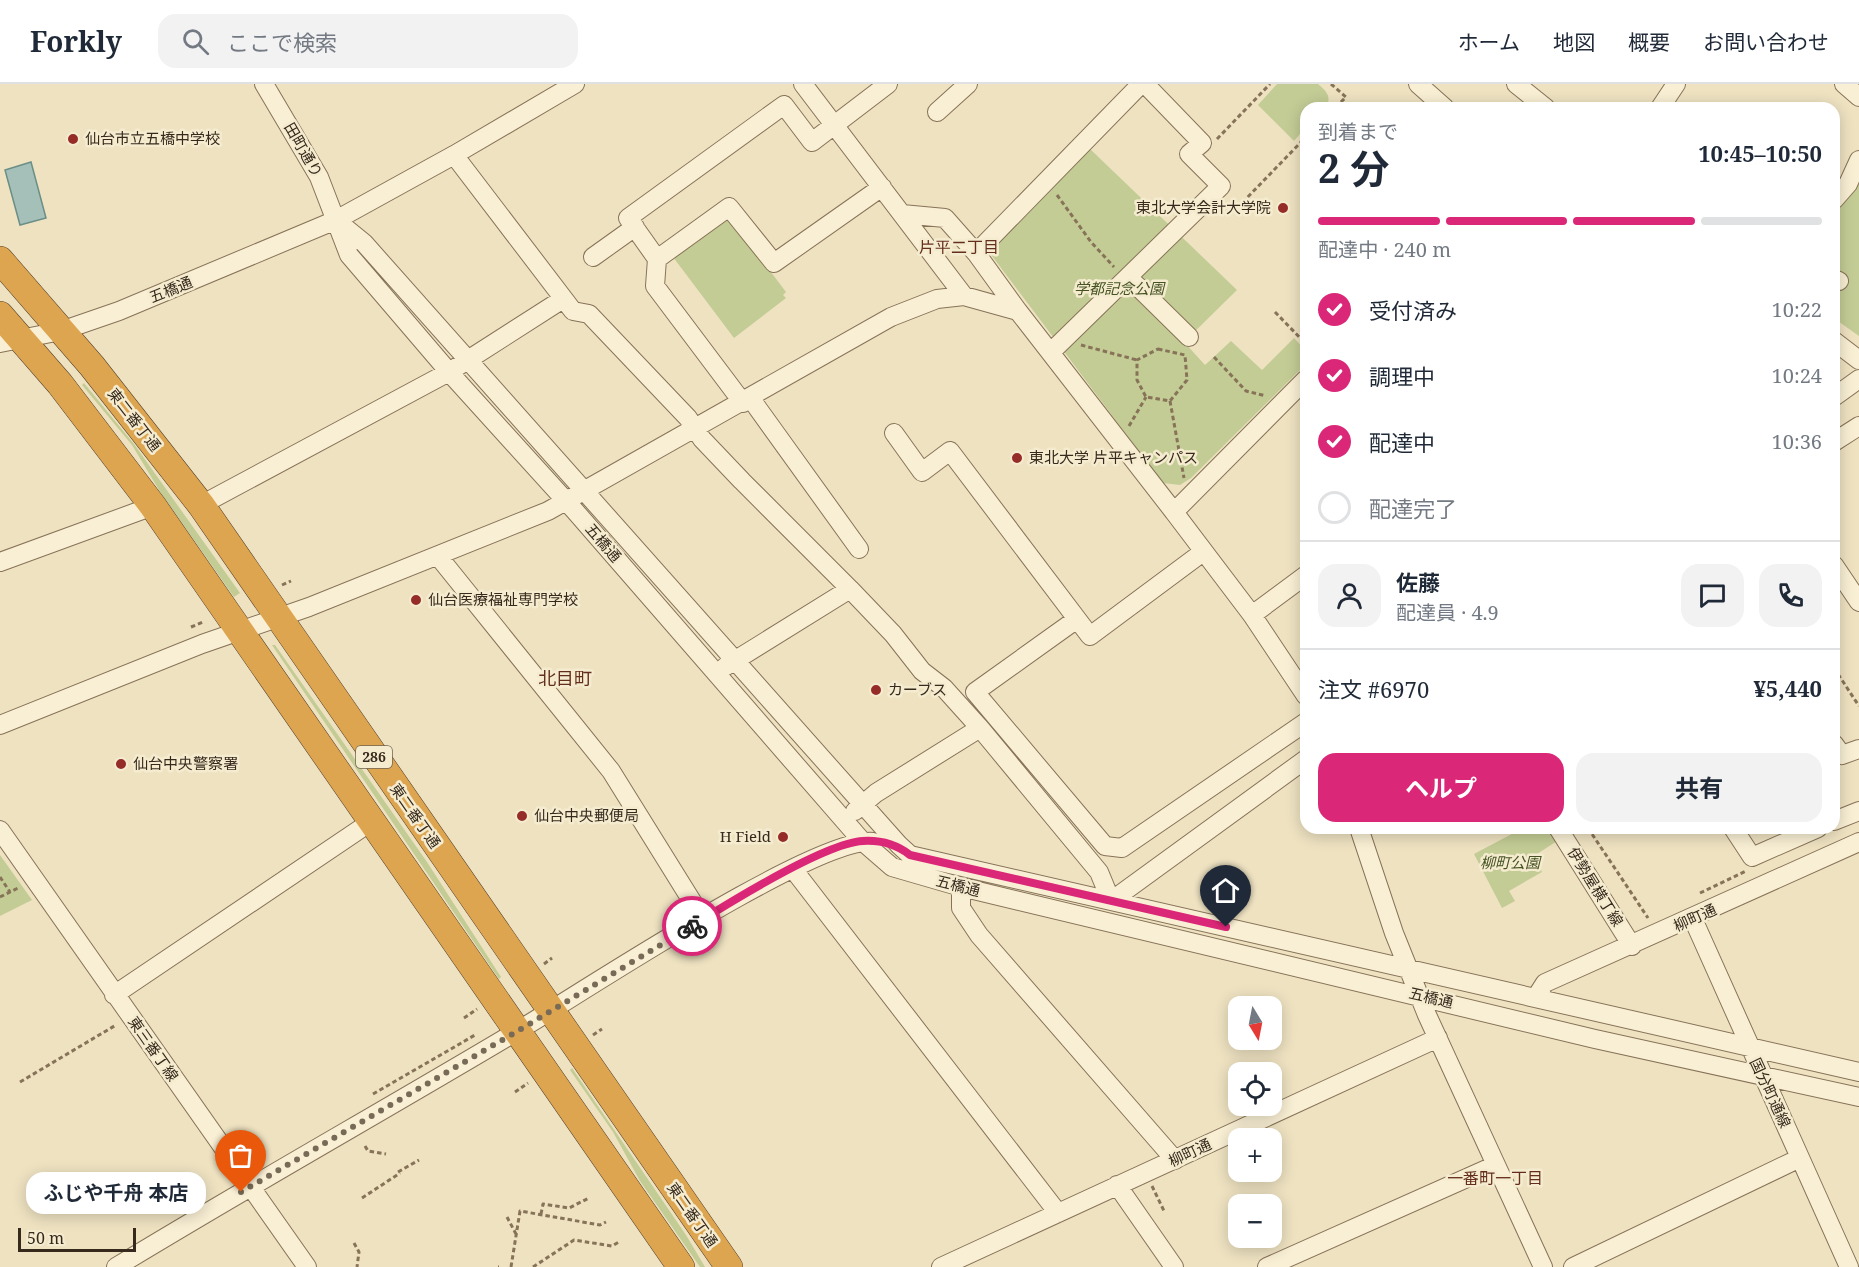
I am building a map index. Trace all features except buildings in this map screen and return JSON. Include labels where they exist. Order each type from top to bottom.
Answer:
[{"type":"highway","name":"東二番丁通","points":[[0,260],[61,331],[201,505],[550,1012],[729,1267]]},
{"type":"highway","name":"286","points":[[0,315],[11,341],[60,384],[153,506],[681,1267]]},
{"type":"street","name":"田町通り","points":[[264,84],[319,177],[336,220]]},
{"type":"street","points":[[336,220],[454,156],[575,84]]},
{"type":"street","points":[[803,84],[964,296]]},
{"type":"street","points":[[859,549],[747,401],[655,286],[657,259],[628,218],[784,105],[812,142],[888,84]]},
{"type":"street","points":[[937,112],[968,84]]},
{"type":"street","points":[[976,253],[1143,84],[1202,142],[1189,154],[1221,186],[1057,346]]},
{"type":"street","points":[[1418,84],[1438,102]]},
{"type":"street","points":[[1516,84],[1538,102]]},
{"type":"street","points":[[1664,102],[1676,84]]},
{"type":"street","points":[[1844,84],[1859,97]]},
{"type":"street","points":[[454,156],[573,311],[590,314],[688,418],[694,429],[742,481],[893,634],[922,671],[944,688],[980,728],[1099,872],[1111,901],[1300,763]]},
{"type":"street","points":[[1840,193],[1848,184],[1859,160]]},
{"type":"street","points":[[657,259],[729,207],[774,263],[882,187]]},
{"type":"street","points":[[902,214],[945,218],[976,253],[1018,310],[1057,346],[1119,444],[1252,615],[1300,687]]},
{"type":"street","name":"五橋通","points":[[11,341],[61,331],[171,290],[336,220]]},
{"type":"street","name":"五橋通","points":[[336,220],[364,243],[899,846],[910,855],[1859,1072]]},
{"type":"street","name":"五橋通","points":[[336,220],[349,255],[448,372],[717,672],[862,841],[892,867],[961,887],[1678,1058],[1762,1074],[1859,1097]]},
{"type":"street","points":[[593,257],[635,227]]},
{"type":"street","points":[[1126,278],[1188,337]]},
{"type":"street","points":[[0,725],[438,555],[566,501],[747,401],[891,317],[937,299],[964,296],[1018,310]]},
{"type":"street","points":[[201,505],[448,372],[563,299]]},
{"type":"street","points":[[1840,345],[1859,360]]},
{"type":"street","points":[[1840,393],[1859,379]]},
{"type":"street","points":[[1173,512],[1300,385]]},
{"type":"street","points":[[1840,438],[1859,426]]},
{"type":"street","points":[[894,433],[922,472],[950,451],[1090,636],[1203,552]]},
{"type":"street","points":[[0,562],[153,506]]},
{"type":"street","points":[[438,555],[611,771],[703,919]]},
{"type":"street","points":[[1840,574],[1859,602]]},
{"type":"street","points":[[1252,615],[1300,579]]},
{"type":"street","points":[[717,672],[850,590]]},
{"type":"street","points":[[1077,619],[975,692],[1105,846],[1122,848],[1300,726]]},
{"type":"street","points":[[845,820],[876,793],[980,728]]},
{"type":"street","points":[[1840,752],[1842,755],[1859,749]]},
{"type":"street","points":[[1840,819],[1859,811]]},
{"type":"street","points":[[114,994],[372,820]]},
{"type":"street","name":"東三番丁線","points":[[0,830],[307,1267]]},
{"type":"street","points":[[1361,834],[1394,933],[1409,970],[1543,1267]]},
{"type":"street","name":"伊勢屋横丁線","points":[[1562,834],[1632,946]]},
{"type":"street","points":[[1737,834],[1752,856],[1804,834]]},
{"type":"street","points":[[125,1265],[251,1186],[550,1012],[703,919],[793,869],[840,847],[862,841],[899,846]]},
{"type":"street","name":"柳町通","points":[[1536,997],[1545,983],[1693,919],[1859,842]]},
{"type":"street","points":[[793,869],[1058,1213]]},
{"type":"street","points":[[961,887],[961,908],[979,935],[1175,1160]]},
{"type":"street","name":"国分町通線","points":[[1693,919],[1849,1267]]},
{"type":"street","name":"柳町通","points":[[941,1267],[1438,1038]]},
{"type":"street","points":[[1573,1267],[1800,1158]]},
{"type":"street","points":[[1267,1267],[1496,1165]]},
{"type":"street","points":[[1117,1185],[1174,1267]]},
{"type":"path","points":[[1196,162],[1270,84]]},
{"type":"path","points":[[1331,84],[1346,97],[1341,102]]},
{"type":"path","points":[[1221,186],[1239,206],[1300,143]]},
{"type":"path","points":[[1045,183],[1063,201],[1091,242],[1126,278]]},
{"type":"path","points":[[1275,312],[1300,338]]},
{"type":"path","points":[[1057,346],[1137,360],[1158,349],[1185,356],[1187,380],[1170,400]]},
{"type":"path","points":[[1214,357],[1246,391],[1285,401]]},
{"type":"path","points":[[1137,360],[1137,380],[1146,397]]},
{"type":"path","points":[[1119,444],[1146,397]]},
{"type":"path","points":[[1146,397],[1170,400]]},
{"type":"path","points":[[1170,400],[1187,498]]},
{"type":"path","points":[[277,587],[291,581]]},
{"type":"path","points":[[191,627],[203,622]]},
{"type":"path","points":[[1840,677],[1859,706]]},
{"type":"path","points":[[1592,834],[1648,918],[1658,914]]},
{"type":"path","points":[[1698,894],[1747,871]]},
{"type":"path","points":[[0,877],[10,892]]},
{"type":"path","points":[[0,897],[26,885]]},
{"type":"path","points":[[464,1018],[479,1008]]},
{"type":"path","points":[[20,1082],[121,1022]]},
{"type":"path","points":[[591,1036],[602,1029]]},
{"type":"path","points":[[365,1099],[475,1035]]},
{"type":"path","points":[[515,1092],[529,1082]]},
{"type":"path","points":[[365,1146],[368,1151],[387,1154]]},
{"type":"path","points":[[362,1198],[419,1160]]},
{"type":"path","points":[[1149,1182],[1165,1213]]},
{"type":"path","points":[[541,1214],[543,1204],[568,1209],[589,1198]]},
{"type":"path","points":[[511,1267],[520,1211],[600,1225],[606,1222]]},
{"type":"path","points":[[507,1217],[516,1235]]},
{"type":"path","points":[[533,1267],[574,1240],[612,1246],[619,1242]]},
{"type":"path","points":[[354,1242],[359,1252],[357,1267]]},
{"type":"green space","points":[[1277,84],[1318,84],[1328,97],[1328,102],[1300,102],[1300,134],[1294,141],[1258,105]]},
{"type":"green space","name":"学都記念公園","points":[[1089,148],[1237,290],[1184,342],[1205,365],[1231,341],[1262,370],[1294,338],[1300,344],[1300,370],[1191,478],[1180,485],[1163,483],[992,256],[996,242]]},
{"type":"green space","points":[[1859,183],[1859,336],[1840,323],[1840,204]]},
{"type":"green space","points":[[724,219],[731,219],[786,292],[783,295],[786,298],[734,338],[673,257]]},
{"type":"green space","points":[[84,383],[134,444],[240,593],[234,597],[159,490],[132,445],[82,385]]},
{"type":"green space","points":[[272,645],[275,645],[427,862],[501,977],[499,979]]},
{"type":"green space","name":"柳町公園","points":[[1512,834],[1553,834],[1557,841],[1534,856],[1542,872],[1509,891],[1515,901],[1502,908],[1474,854]]},
{"type":"green space","points":[[0,855],[32,900],[0,916]]},
{"type":"green space","points":[[572,1068],[686,1235],[705,1267],[700,1267],[640,1181],[613,1132],[570,1070]]},
{"type":"water","points":[[31,162],[46,218],[20,225],[5,170]]},
{"type":"way so far","points":[[241,1192],[516,1032],[692,926]]},
{"type":"place","name":"仙台市立五橋中学校","points":[[73,139]]},
{"type":"place","name":"東北大学会計大学院","points":[[1283,208]]},
{"type":"place","name":"東北大学 片平キャンパス","points":[[1017,458]]},
{"type":"place","name":"仙台医療福祉専門学校","points":[[416,600]]},
{"type":"place","name":"カーブス","points":[[876,690]]},
{"type":"place","name":"仙台中央警察署","points":[[121,764]]},
{"type":"place","name":"仙台中央郵便局","points":[[522,816]]},
{"type":"place","name":"H Field","points":[[783,837]]},
{"type":"place","name":"ふじや千舟 本店","points":[[241,1192]]},
{"type":"district","name":"片平二丁目","points":[[959,247]]},
{"type":"district","name":"北目町","points":[[565,679]]},
{"type":"district","name":"一番町一丁目","points":[[1495,1178]]},
{"type":"route","points":[[692,926],[793,869],[840,847],[862,841],[899,846],[910,855],[1226,927]]}]
